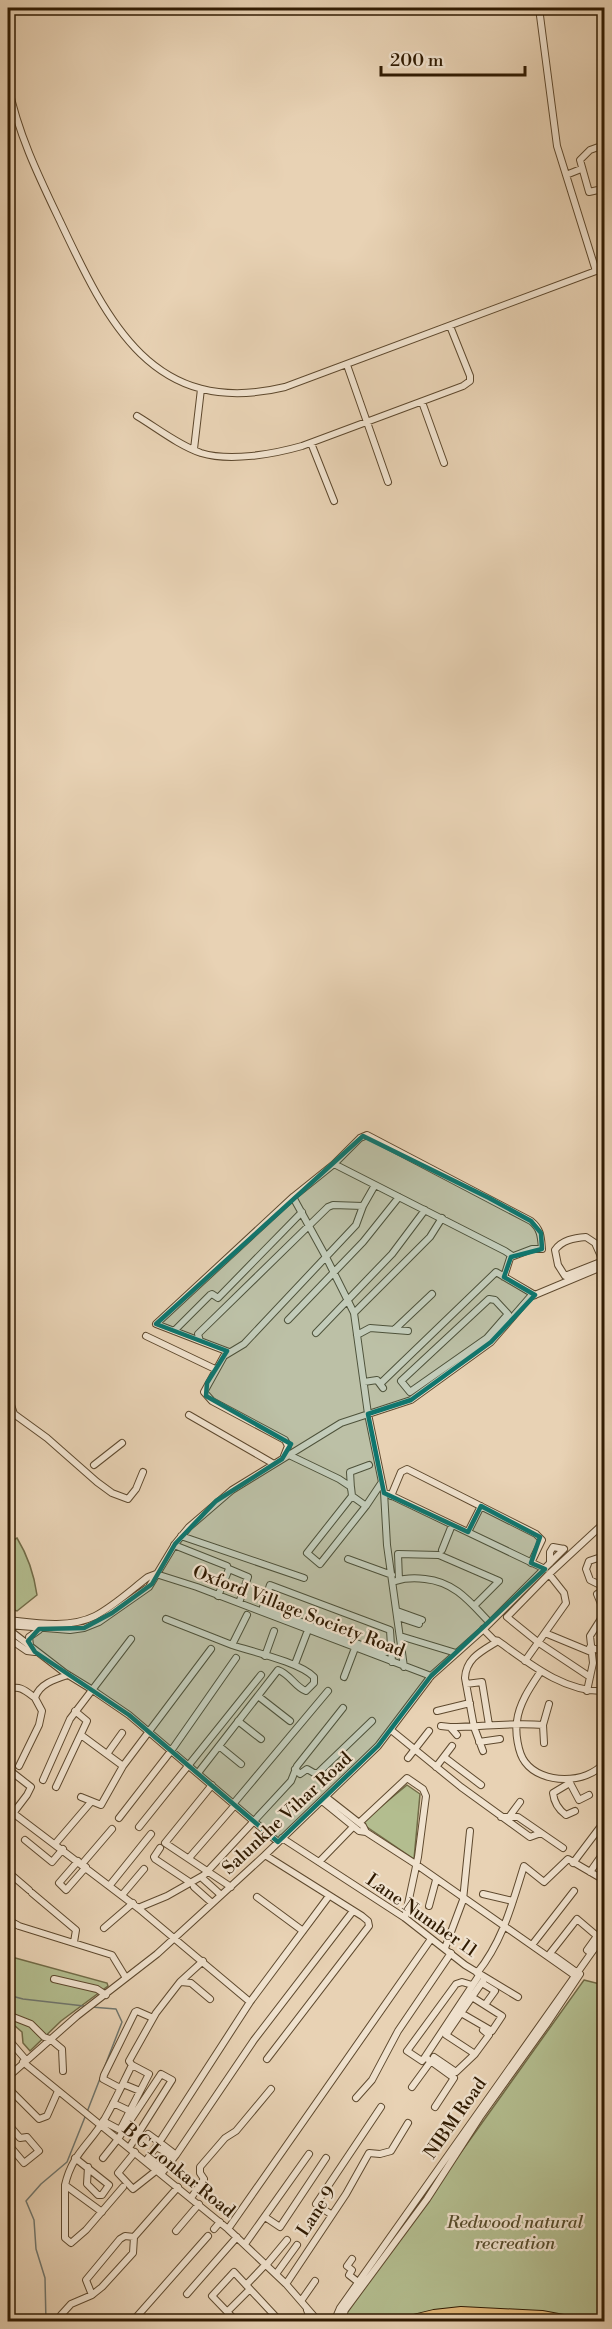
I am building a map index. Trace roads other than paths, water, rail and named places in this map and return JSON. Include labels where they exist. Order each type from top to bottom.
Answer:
[{"type":"main road","points":[[401,2322],[441,2312],[461,2311],[542,2315],[579,2322]]},
{"type":"street","points":[[539,8],[557,146],[596,271]]},
{"type":"street","points":[[8,85],[16,121],[26,147],[97,296],[120,330],[146,360],[163,374],[201,389],[244,393],[268,391],[347,364],[604,268]]},
{"type":"street","points":[[598,190],[589,192],[580,160],[590,150],[604,145]]},
{"type":"street","points":[[566,175],[581,169]]},
{"type":"street","points":[[137,416],[194,449],[214,455],[237,456],[282,451],[311,443],[422,402],[470,381],[470,375],[450,326]]},
{"type":"street","points":[[347,364],[388,482]]},
{"type":"street","points":[[194,449],[201,389]]},
{"type":"street","points":[[422,402],[444,463]]},
{"type":"street","points":[[311,443],[334,501]]},
{"type":"street","points":[[229,1352],[156,1324],[293,1197],[334,1164],[360,1138],[367,1135],[489,1198],[537,1226],[541,1233],[542,1249],[532,1249],[511,1257],[504,1277]]},
{"type":"street","points":[[334,1164],[505,1251],[511,1257]]},
{"type":"street","points":[[282,1459],[288,1446],[285,1440],[208,1399],[204,1392],[215,1369],[229,1352],[244,1344],[356,1225],[363,1206],[375,1185]]},
{"type":"street","points":[[293,1197],[354,1313],[368,1414],[382,1482],[388,1494],[387,1545],[395,1579],[404,1667]]},
{"type":"street","points":[[288,1320],[375,1229],[399,1197]]},
{"type":"street","points":[[200,1341],[198,1334],[330,1205],[363,1206]]},
{"type":"street","points":[[316,1333],[392,1254],[425,1210]]},
{"type":"street","points":[[174,1331],[210,1295],[218,1298],[302,1212]]},
{"type":"street","points":[[354,1313],[430,1237],[442,1218]]},
{"type":"street","points":[[8,1627],[70,1630],[99,1622],[149,1587],[181,1536],[224,1496],[341,1423],[411,1400],[445,1371],[487,1338],[508,1314],[495,1300],[489,1299],[401,1381],[410,1392],[445,1371],[491,1342],[526,1300],[592,1269],[603,1262],[595,1243],[590,1239],[574,1238],[561,1244],[555,1250],[558,1264],[565,1276],[592,1269],[604,1266]]},
{"type":"street","points":[[364,1382],[375,1380],[382,1386],[496,1272],[535,1295]]},
{"type":"street","points":[[395,1329],[432,1294]]},
{"type":"street","points":[[357,1335],[370,1328],[408,1331]]},
{"type":"street","points":[[146,1336],[215,1369]]},
{"type":"street","points":[[10,1405],[14,1414],[112,1493],[128,1498],[136,1489],[143,1472]]},
{"type":"street","points":[[189,1415],[274,1464]]},
{"type":"street","points":[[94,1465],[122,1443]]},
{"type":"street","points":[[289,1455],[339,1479],[366,1506]]},
{"type":"street","points":[[369,1465],[350,1472],[352,1493],[307,1553],[320,1564],[382,1482]]},
{"type":"street","points":[[388,1494],[405,1469],[540,1537],[542,1540],[540,1548],[531,1563]]},
{"type":"street","points":[[388,1494],[547,1571],[564,1593],[566,1603],[525,1661]]},
{"type":"street","points":[[468,1532],[481,1506]]},
{"type":"street","points":[[590,1677],[507,1617],[547,1571],[604,1524]]},
{"type":"street","points":[[442,1550],[452,1525]]},
{"type":"street","points":[[181,1536],[304,1578]]},
{"type":"street","points":[[174,1545],[227,1566]]},
{"type":"street","name":"Salunkhe Vihar Road","points":[[9,2073],[77,2016],[157,1954],[265,1855],[373,1752],[431,1676],[547,1571],[553,1547],[564,1549]]},
{"type":"street","points":[[395,1579],[398,1554],[440,1555],[499,1581],[474,1606]]},
{"type":"street","points":[[587,1691],[593,1663],[590,1636],[604,1613],[597,1594],[604,1589],[590,1580],[586,1569],[590,1561],[604,1556]]},
{"type":"street","points":[[348,1559],[395,1579],[419,1578],[442,1582],[456,1588],[474,1606],[494,1640],[541,1671],[587,1691],[604,1691]]},
{"type":"street","points":[[218,1596],[229,1569],[246,1575],[248,1577],[239,1604]]},
{"type":"street","points":[[8,1620],[41,1623],[82,1621],[96,1615],[148,1577],[156,1574]]},
{"type":"street","name":"Oxford Village Society Road","points":[[156,1574],[239,1604],[262,1609],[308,1630],[431,1676]]},
{"type":"street","points":[[391,1653],[382,1653],[262,1609],[270,1585],[390,1630],[392,1633],[390,1643],[392,1662]]},
{"type":"street","points":[[397,1614],[421,1622]]},
{"type":"street","points":[[232,1645],[247,1615]]},
{"type":"street","points":[[166,1619],[232,1645],[295,1664],[314,1677],[314,1683],[306,1690],[301,1689],[278,1670],[198,1773]]},
{"type":"street","points":[[8,1627],[35,1652]]},
{"type":"street","points":[[30,1645],[29,1636],[39,1629]]},
{"type":"street","points":[[295,1664],[308,1630]]},
{"type":"street","points":[[265,1656],[274,1631]]},
{"type":"street","points":[[545,1633],[591,1650],[601,1651],[604,1657]]},
{"type":"street","points":[[400,1636],[456,1653]]},
{"type":"street","points":[[8,1638],[27,1651],[35,1652]]},
{"type":"street","points":[[553,1652],[560,1639]]},
{"type":"street","points":[[8,1820],[31,1787],[41,1782],[75,1711],[131,1640]]},
{"type":"street","points":[[483,1751],[474,1727],[465,1671],[471,1659],[498,1641]]},
{"type":"street","points":[[344,1677],[355,1648]]},
{"type":"street","points":[[81,1797],[101,1805],[123,1766],[211,1649]]},
{"type":"street","name":"Lane Number 11","points":[[35,1652],[129,1715],[254,1821],[280,1840],[319,1862],[405,1918],[481,1977],[472,1997],[446,2035],[475,2054]]},
{"type":"street","points":[[119,1818],[171,1751],[236,1658]]},
{"type":"street","points":[[541,1671],[530,1689],[517,1722],[518,1743],[524,1761],[535,1771],[567,1781],[584,1778],[604,1763]]},
{"type":"street","points":[[35,1698],[37,1691],[54,1679],[68,1675]]},
{"type":"street","points":[[139,1827],[261,1675]]},
{"type":"street","points":[[466,1684],[482,1683],[489,1725]]},
{"type":"street","points":[[8,1690],[13,1687],[22,1688],[35,1698],[42,1711],[39,1725],[19,1766]]},
{"type":"street","points":[[189,1858],[328,1691]]},
{"type":"street","points":[[258,1696],[290,1721]]},
{"type":"street","points":[[437,1711],[470,1703]]},
{"type":"street","points":[[544,1743],[543,1725],[549,1704]]},
{"type":"street","points":[[104,1928],[136,1905],[192,1885],[208,1871],[291,1780],[295,1769],[343,1708]]},
{"type":"street","points":[[56,1787],[87,1721],[75,1711]]},
{"type":"street","points":[[238,1721],[261,1739]]},
{"type":"street","points":[[295,1769],[300,1774],[307,1769],[318,1773],[372,1721]]},
{"type":"street","points":[[441,1726],[474,1727],[517,1722],[543,1725]]},
{"type":"street","points":[[450,1727],[457,1735]]},
{"type":"street","points":[[391,1730],[436,1767],[530,1837],[541,1833]]},
{"type":"street","points":[[408,1758],[429,1731]]},
{"type":"street","points":[[107,1754],[122,1733]]},
{"type":"street","points":[[81,1735],[123,1766]]},
{"type":"street","points":[[479,1742],[500,1739]]},
{"type":"street","points":[[219,1746],[241,1764]]},
{"type":"street","points":[[436,1767],[452,1746]]},
{"type":"street","points":[[444,1757],[481,1785]]},
{"type":"street","points":[[8,1765],[31,1787]]},
{"type":"street","points":[[319,1862],[408,1778],[423,1790],[426,1796],[417,1865],[405,1918]]},
{"type":"street","points":[[567,1781],[579,1800],[589,1795]]},
{"type":"street","points":[[567,1781],[553,1793],[554,1798],[561,1812],[566,1815],[575,1811]]},
{"type":"street","points":[[212,1785],[165,1844],[231,1887]]},
{"type":"street","points":[[324,1799],[356,1825],[359,1831],[366,1832],[417,1865],[463,1900],[577,1975]]},
{"type":"street","points":[[56,1844],[91,1802]]},
{"type":"street","points":[[509,1817],[520,1802]]},
{"type":"street","points":[[13,1813],[136,1905],[250,2002]]},
{"type":"street","points":[[501,1817],[518,1817],[562,1848]]},
{"type":"street","points":[[573,1863],[604,1822]]},
{"type":"street","points":[[82,1864],[112,1828]]},
{"type":"street","points":[[445,1948],[463,1900],[470,1831]]},
{"type":"street","points":[[110,1885],[151,1834]]},
{"type":"street","points":[[25,1840],[52,1862],[63,1850]]},
{"type":"street","points":[[160,1848],[155,1859],[192,1885],[212,1903]]},
{"type":"street","points":[[590,1872],[604,1852]]},
{"type":"street","points":[[265,1855],[368,1921],[369,1926],[267,2059]]},
{"type":"street","points":[[412,2087],[472,1985],[481,1977],[505,1928],[524,1866],[544,1882],[568,1859],[604,1880]]},
{"type":"street","points":[[122,1895],[144,1869]]},
{"type":"street","points":[[8,1872],[76,1930],[74,1942]]},
{"type":"street","points":[[201,1877],[221,1895]]},
{"type":"street","points":[[429,1906],[436,1880]]},
{"type":"street","points":[[532,1945],[574,1891]]},
{"type":"street","points":[[483,1894],[513,1901]]},
{"type":"street","points":[[159,2142],[250,2002],[329,1896]]},
{"type":"street","points":[[257,1897],[303,1930]]},
{"type":"street","points":[[103,2158],[160,2074],[172,2080],[118,2173],[133,2188],[156,2168],[176,2155],[254,2040],[353,1911]]},
{"type":"street","points":[[548,1956],[577,1919],[597,1936],[587,1950],[591,1953]]},
{"type":"street","points":[[8,1929],[10,1922],[112,1955],[126,1978]]},
{"type":"street","name":"NIBM Road","points":[[341,2322],[342,2309],[399,2239],[604,1935]]},
{"type":"street","points":[[228,2229],[431,1939]]},
{"type":"street","name":"NIBM Road","points":[[334,2322],[358,2282],[577,1975],[604,1942]]},
{"type":"street","points":[[356,2098],[372,2080],[398,2031],[451,1953]]},
{"type":"street","points":[[102,2123],[120,2130],[149,2073],[132,2065],[129,2061],[153,2018],[180,1982],[203,1961]]},
{"type":"street","points":[[481,1977],[518,1997]]},
{"type":"street","points":[[481,1977],[495,1991],[487,2002]]},
{"type":"street","points":[[54,1979],[98,1989],[106,1995]]},
{"type":"street","points":[[180,1982],[192,1984],[210,1999]]},
{"type":"street","points":[[460,2015],[489,2035],[475,2054],[456,2072],[430,2058],[422,2061],[407,2051],[456,1984],[462,1982],[472,1985]]},
{"type":"street","points":[[460,2015],[492,2031],[502,2016],[472,1997]]},
{"type":"street","points":[[140,2091],[103,2079],[136,2011],[153,2018]]},
{"type":"street","points":[[8,2015],[31,2024],[44,2037],[62,2049],[63,2071]]},
{"type":"street","name":"B G Lonkar Road","points":[[8,2039],[25,2061],[58,2091],[89,2116],[102,2123],[118,2139],[246,2244],[286,2284],[307,2310],[312,2322]]},
{"type":"street","points":[[430,2058],[454,2078],[435,2107]]},
{"type":"street","points":[[123,2187],[86,2230],[71,2243],[68,2242],[64,2232],[65,2185],[75,2158],[102,2123],[132,2065]]},
{"type":"street","points":[[8,2088],[39,2119],[47,2116],[58,2091]]},
{"type":"street","points":[[191,2198],[204,2180],[200,2167],[225,2138],[236,2131],[271,2089]]},
{"type":"street","points":[[113,2103],[130,2111]]},
{"type":"street","points":[[332,2215],[316,2204],[381,2107]]},
{"type":"street","points":[[8,2116],[9,2125],[20,2138],[27,2137],[39,2151],[24,2163],[8,2144]]},
{"type":"street","points":[[353,2150],[367,2156],[391,2151],[408,2123]]},
{"type":"street","points":[[148,2134],[159,2142],[169,2157],[161,2167],[156,2168]]},
{"type":"street","points":[[156,2168],[148,2158],[156,2147],[176,2155]]},
{"type":"street","points":[[246,2244],[309,2154]]},
{"type":"street","name":"Lane 9","points":[[286,2284],[332,2215],[367,2156]]},
{"type":"street","points":[[75,2158],[88,2166],[109,2185],[102,2195],[98,2195],[87,2184],[88,2166]]},
{"type":"street","points":[[265,2217],[280,2227],[326,2158]]},
{"type":"street","points":[[65,2185],[102,2212]]},
{"type":"street","points":[[61,2315],[71,2304],[92,2295],[102,2287],[133,2253],[134,2237],[178,2187]]},
{"type":"street","points":[[176,2231],[199,2205]]},
{"type":"street","points":[[214,2229],[220,2222]]},
{"type":"street","points":[[132,2322],[208,2236]]},
{"type":"street","points":[[187,2294],[237,2236]]},
{"type":"street","points":[[92,2295],[86,2280],[120,2238],[134,2237]]},
{"type":"street","points":[[228,2311],[286,2240]]},
{"type":"street","points":[[276,2274],[297,2245]]},
{"type":"street","points":[[352,2259],[347,2266],[352,2270],[349,2275],[358,2282]]},
{"type":"street","points":[[237,2322],[212,2296],[234,2272],[276,2317],[275,2322]]},
{"type":"street","points":[[300,2301],[315,2281]]},
{"type":"street","name":"B G Lonkar Road","points":[[307,2310],[319,2322]]},
{"type":"waterway","points":[[8,1995],[23,1999],[84,2006]]},
{"type":"waterway","points":[[87,2112],[122,2022],[116,2009],[91,2007]]},
{"type":"waterway","points":[[46,2322],[45,2278],[36,2249],[34,2220],[26,2201],[41,2184],[67,2162],[85,2117]]},
{"type":"park label","name":"Redwood natural recreation","points":[[515,2232]]}]
